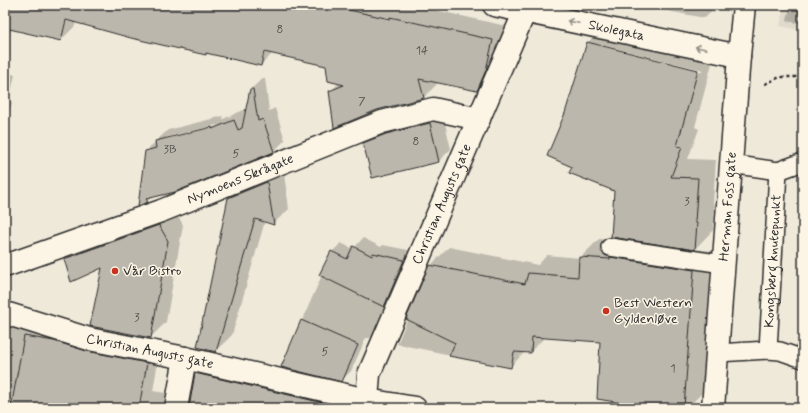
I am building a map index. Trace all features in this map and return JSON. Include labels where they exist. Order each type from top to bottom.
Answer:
[{"type":"street","name":"Skolegata","points":[[494,5],[739,56]]},
{"type":"street","name":"Herman Foss gate","points":[[713,408],[730,164],[744,5]]},
{"type":"street","name":"Christian Augusts gate","points":[[367,400],[369,374],[525,11]]},
{"type":"street","name":"Nymoens Skrågate","points":[[5,266],[161,210],[382,122],[433,109],[479,119]]},
{"type":"street","name":"Christian Augusts gate","points":[[5,313],[89,339],[185,358],[367,400],[415,408]]},
{"type":"street","points":[[176,408],[185,358]]},
{"type":"lane","points":[[730,164],[778,172],[803,162]]},
{"type":"lane","name":"Kongsberg knutepunkt","points":[[768,350],[778,172]]},
{"type":"lane","points":[[610,247],[723,264]]},
{"type":"lane","name":"Kongsberg knutepunkt","points":[[717,353],[768,350],[780,351],[803,359]]},
{"type":"path","points":[[759,87],[780,77],[803,77]]},
{"type":"shaded area","points":[[784,5],[803,5],[803,31],[780,26]]},
{"type":"building","points":[[5,5],[326,5],[390,19],[390,17],[493,40],[486,70],[477,91],[419,79],[424,98],[377,110],[334,128],[329,91],[344,85],[328,81],[326,66],[264,52],[261,66],[131,38],[66,20],[61,41],[5,28]]},
{"type":"building","points":[[587,42],[698,70],[677,146],[682,147],[671,177],[698,178],[695,250],[611,237],[614,191],[569,173],[572,167],[547,156],[565,113]]},
{"type":"building","points":[[250,89],[253,89],[258,121],[263,119],[274,152],[175,192],[146,199],[148,202],[138,206],[145,151],[156,148],[155,141],[212,127],[212,129],[234,120],[238,130],[242,128]]},
{"type":"building","points":[[430,123],[439,162],[372,178],[363,143],[386,134]]},
{"type":"building","points":[[267,182],[274,225],[255,219],[216,352],[197,347],[228,198]]},
{"type":"building","points":[[159,225],[168,241],[151,338],[90,326],[102,268],[71,282],[64,259]]},
{"type":"building","points":[[353,246],[372,256],[373,253],[404,260],[384,307],[319,275],[331,251],[347,259]]},
{"type":"building","name":"Best Western Gyldenløve","points":[[579,257],[610,259],[610,257],[694,270],[684,408],[654,408],[597,399],[600,342],[532,337],[531,353],[514,352],[511,368],[449,356],[455,343],[406,319],[429,265],[525,284],[528,273],[578,277]]},
{"type":"building","points":[[301,320],[358,345],[342,382],[281,367]]},
{"type":"building","points":[[24,336],[54,341],[87,351],[147,363],[139,408],[11,408]]},
{"type":"building","points":[[195,373],[332,405],[331,408],[189,408]]},
{"type":"place","name":"Vår Bistro","points":[[115,271]]},
{"type":"place","name":"Best Western Gyldenløve","points":[[606,311]]}]
